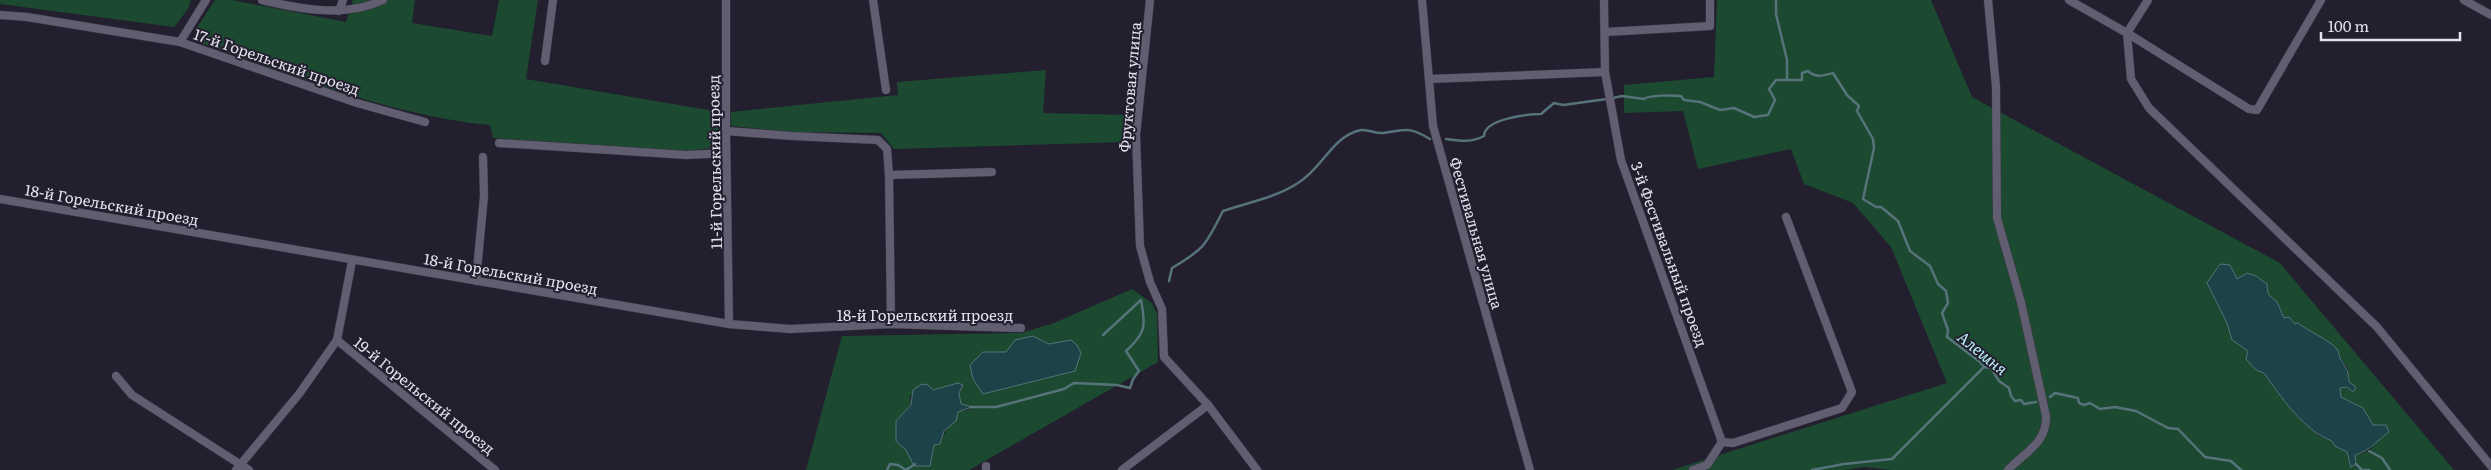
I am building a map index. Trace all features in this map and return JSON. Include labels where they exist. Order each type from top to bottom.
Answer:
[{"type":"street","points":[[180,42],[206,0]]},
{"type":"street","points":[[262,0],[290,6],[339,11],[368,7],[383,0]]},
{"type":"street","points":[[339,11],[343,0]]},
{"type":"street","points":[[545,61],[554,0]]},
{"type":"street","name":"11-й Горельский проезд","points":[[726,0],[729,324]]},
{"type":"street","points":[[873,0],[886,90]]},
{"type":"street","name":"Фруктовая улица","points":[[1150,0],[1136,135],[1140,246],[1150,282],[1162,310],[1164,357],[1208,405],[1257,470]]},
{"type":"street","name":"Фестивальная улица","points":[[1422,0],[1433,126],[1530,470]]},
{"type":"street","name":"3-й Фестивальный проезд","points":[[1604,0],[1606,32],[1605,72],[1621,160],[1722,442]]},
{"type":"street","points":[[1606,32],[1710,26],[1710,0]]},
{"type":"street","points":[[1988,0],[1996,87],[1997,218],[2022,302],[2047,428],[2040,441],[2008,470]]},
{"type":"street","points":[[2069,0],[2127,33],[2249,109],[2257,110],[2321,0]]},
{"type":"street","points":[[2148,0],[2127,33],[2130,79],[2150,108],[2377,327],[2491,466]]},
{"type":"street","points":[[2464,0],[2491,15]]},
{"type":"street","name":"17-й Горельский проезд","points":[[0,15],[27,17],[180,42],[357,103],[425,122]]},
{"type":"street","points":[[1429,79],[1605,72]]},
{"type":"street","points":[[726,131],[878,140],[887,149],[891,324]]},
{"type":"street","points":[[499,144],[687,155],[726,152]]},
{"type":"street","points":[[476,281],[484,196],[483,157]]},
{"type":"street","points":[[889,175],[992,172]]},
{"type":"street","name":"18-й Горельский проезд","points":[[0,199],[352,261],[729,324],[790,329],[891,324],[1021,328]]},
{"type":"street","points":[[1693,470],[1706,465],[1722,442],[1733,443],[1842,408],[1852,392],[1786,218]]},
{"type":"street","points":[[239,467],[298,394],[337,340],[352,261]]},
{"type":"street","name":"19-й Горельский проезд","points":[[337,340],[495,470]]},
{"type":"street","points":[[116,376],[132,395],[239,467],[249,470]]},
{"type":"street","points":[[1122,470],[1208,405]]},
{"type":"green space","points":[[0,0],[191,0],[188,9],[174,27],[0,4]]},
{"type":"green space","points":[[215,0],[232,0],[346,22],[353,0],[415,0],[412,23],[492,36],[499,0],[538,0],[526,79],[720,112],[718,144],[710,148],[688,151],[493,138],[490,125],[452,120],[377,103],[340,92],[195,41],[196,29]]},
{"type":"green space","points":[[1717,0],[1931,0],[1972,97],[2280,263],[2454,470],[1891,470],[1864,467],[1846,470],[1672,470],[1947,383],[1891,247],[1853,203],[1804,184],[1791,149],[1698,169],[1683,111],[1624,113],[1624,85],[1714,77]],"holes":[[[2220,264],[2237,280],[2256,276],[2266,284],[2268,295],[2277,302],[2284,318],[2295,324],[2298,323],[2312,335],[2331,344],[2348,369],[2346,387],[2340,388],[2341,397],[2363,408],[2373,425],[2389,432],[2376,442],[2369,451],[2348,458],[2347,452],[2335,446],[2332,441],[2319,436],[2277,392],[2264,373],[2256,370],[2247,359],[2248,351],[2232,340],[2227,323],[2207,284]]]},
{"type":"green space","points":[[1046,70],[1043,113],[1133,115],[1128,142],[894,149],[881,133],[791,132],[731,126],[731,112],[898,95],[897,82]]},
{"type":"green space","points":[[1132,289],[1152,303],[1157,314],[1158,362],[969,470],[806,470],[842,336],[1021,333],[1054,323]],"holes":[[[1033,336],[1049,344],[1071,340],[1006,352],[1015,340]],[[957,383],[963,386],[959,393],[961,404],[971,407],[969,410],[958,412],[940,444],[934,445],[914,466],[906,450],[896,441],[896,421],[911,404],[910,396]]]},
{"type":"shaded area","points":[[2220,264],[2230,265],[2237,279],[2247,273],[2256,276],[2267,284],[2268,294],[2277,302],[2284,318],[2289,317],[2295,324],[2298,323],[2337,349],[2340,359],[2347,370],[2349,382],[2356,387],[2353,392],[2347,387],[2340,388],[2341,397],[2363,408],[2373,425],[2386,425],[2389,432],[2369,448],[2355,455],[2356,464],[2351,467],[2347,452],[2335,446],[2332,441],[2321,436],[2302,421],[2264,373],[2256,370],[2246,359],[2248,351],[2232,340],[2227,323],[2207,283]]},
{"type":"shaded area","points":[[1033,336],[1049,344],[1071,340],[1077,345],[1081,353],[1075,371],[983,394],[973,379],[970,365],[983,352],[1006,352],[1015,340]]},
{"type":"shaded area","points":[[958,383],[963,385],[959,393],[961,404],[972,407],[958,412],[956,421],[944,431],[940,444],[934,445],[930,466],[914,466],[906,450],[896,441],[896,421],[911,405],[913,390],[922,384],[928,385],[933,390]]},
{"type":"waterway","points":[[1776,0],[1776,14],[1787,60],[1787,79]]},
{"type":"waterway","name":"Алешня","points":[[1613,98],[1622,96],[1644,99],[1668,95],[1681,96],[1684,100],[1700,102],[1720,110],[1734,108],[1754,117],[1768,115],[1775,100],[1769,89],[1776,80],[1802,80],[1802,73],[1808,71],[1819,76],[1833,73],[1847,95],[1859,106],[1857,111],[1873,139],[1874,148],[1863,199],[1876,207],[1881,207],[1898,221],[1910,251],[1930,266],[1938,284],[1946,291],[1948,303],[1942,313],[1948,330],[1947,337],[1984,367],[1991,368],[1999,381],[2009,388],[2011,396],[2015,401],[2021,400],[2024,404],[2036,402]]},
{"type":"waterway","points":[[1446,139],[1474,140],[1484,136],[1486,130],[1491,125],[1517,116],[1541,114],[1554,103],[1563,105],[1607,99]]},
{"type":"waterway","points":[[1169,281],[1172,268],[1199,250],[1213,231],[1223,211],[1290,188],[1307,177],[1335,145],[1351,133],[1361,130],[1380,133],[1407,130],[1417,132],[1430,139]]},
{"type":"waterway","points":[[1103,335],[1141,300]]},
{"type":"waterway","points":[[970,407],[996,407],[1064,389],[1074,383],[1117,385],[1130,388],[1133,379],[1139,371],[1126,351],[1133,345],[1143,328],[1144,316],[1141,300]]},
{"type":"waterway","points":[[1812,470],[1844,464],[1892,459],[1984,367]]},
{"type":"waterway","name":"Алешня","points":[[2050,397],[2055,393],[2078,398],[2079,403],[2084,405],[2090,403],[2100,409],[2115,407],[2136,411],[2168,428],[2178,429],[2205,457],[2231,461],[2241,470]]},
{"type":"waterway","points":[[2369,451],[2382,458],[2390,470]]},
{"type":"waterway","points":[[887,470],[890,464],[898,465],[906,470]]},
{"type":"waterway","points":[[906,470],[915,464]]},
{"type":"waterway","points":[[2356,464],[2362,470],[2369,470]]}]
